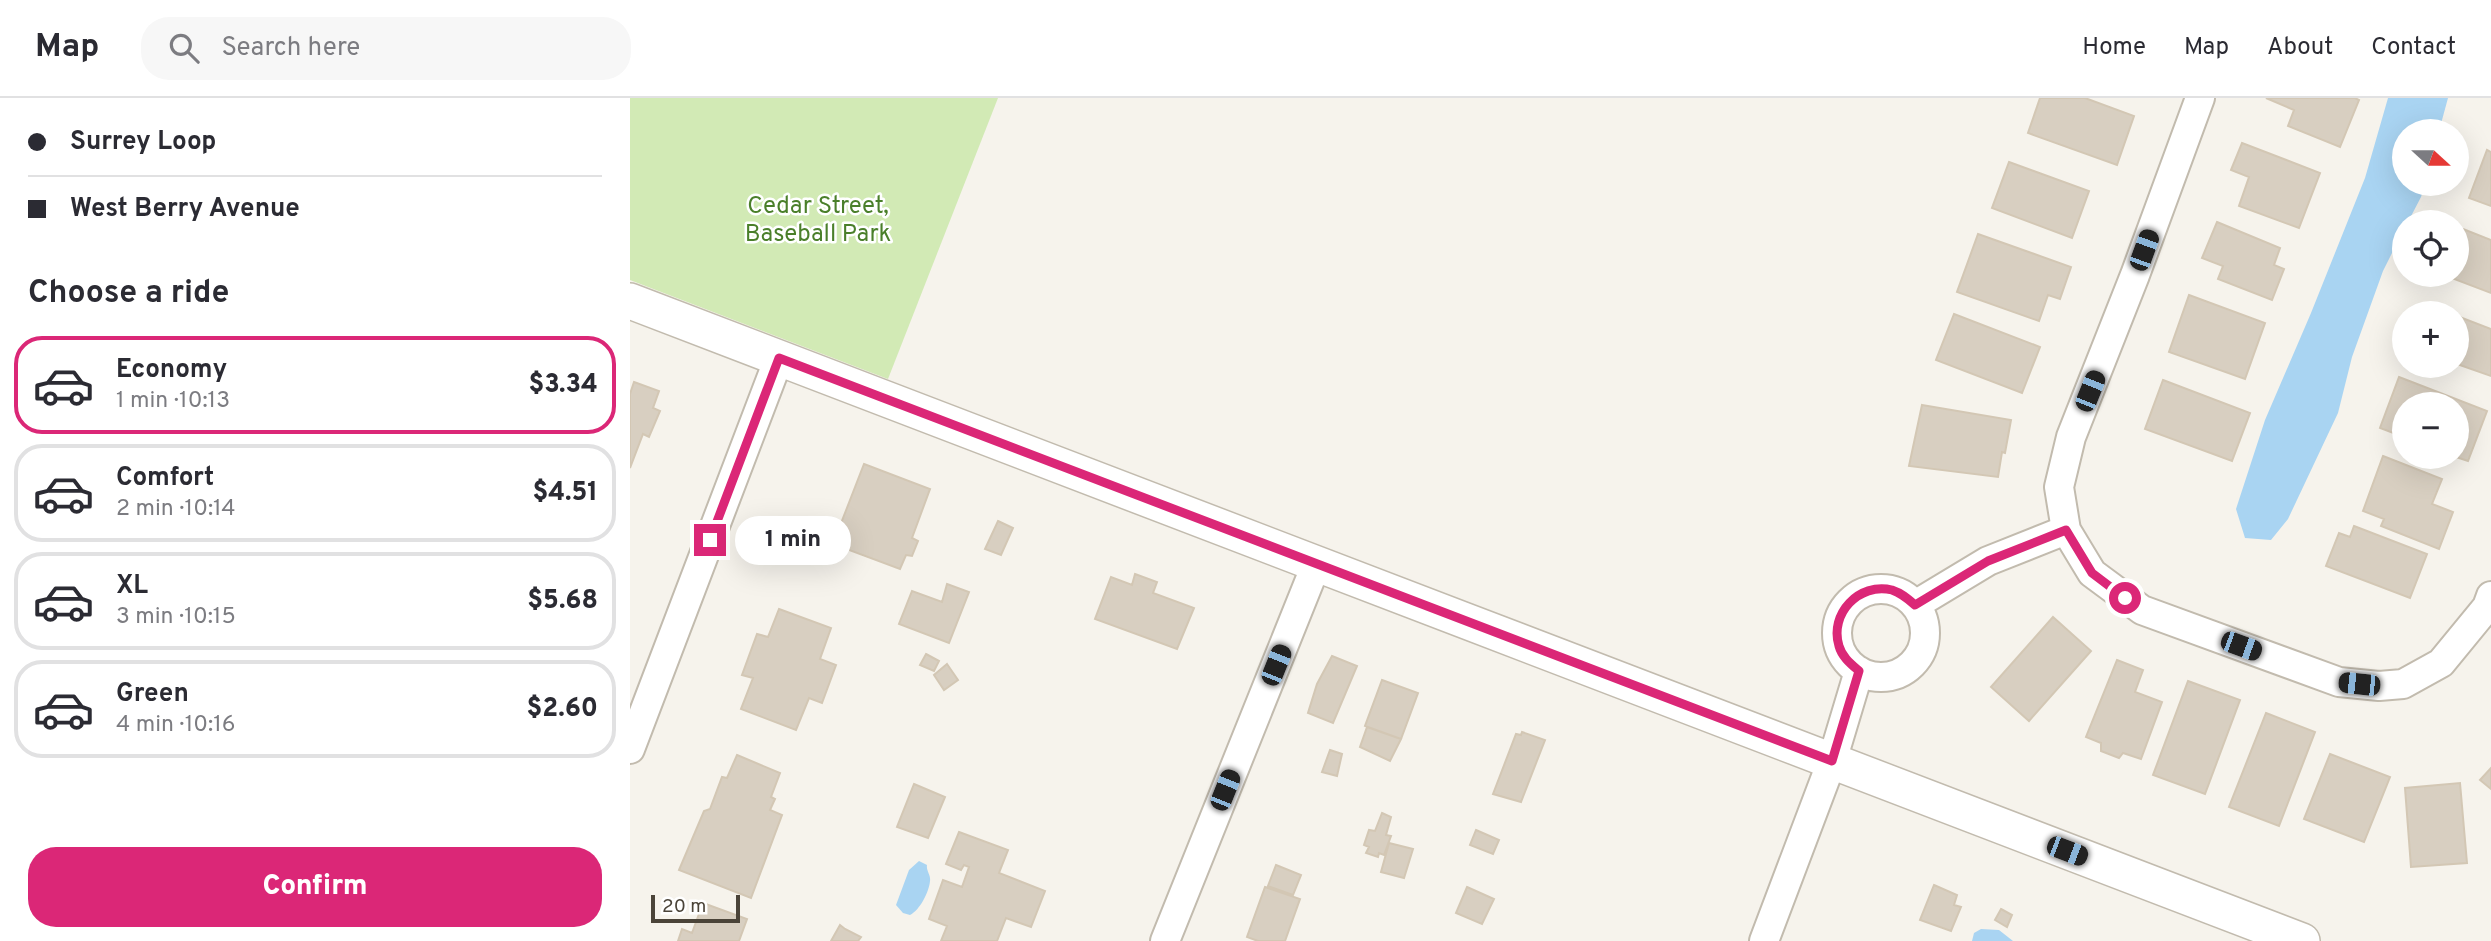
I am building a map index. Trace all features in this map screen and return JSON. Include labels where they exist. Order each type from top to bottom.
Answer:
[{"type":"street","points":[[2200,98],[2135,275],[2071,437],[2059,487],[2066,530],[2092,573],[2142,610],[2339,682],[2379,686],[2403,684],[2441,663],[2487,607],[2491,596]]},
{"type":"street","points":[[630,301],[2302,941]]},
{"type":"street","points":[[630,749],[779,358]]},
{"type":"street","points":[[1915,605],[1988,561],[2066,530]]},
{"type":"street","points":[[1165,941],[1316,565]]},
{"type":"street","points":[[1874,589],[1890,590],[1903,594],[1915,605],[1924,628],[1923,646],[1916,660],[1908,668],[1895,675],[1879,677],[1859,671],[1845,659],[1838,646],[1837,629],[1841,614],[1860,594],[1874,589]]},
{"type":"street","points":[[1764,941],[1832,761],[1859,671]]},
{"type":"green space","name":"Cedar Street, Baseball Park","points":[[630,98],[998,98],[888,379],[630,280]]},
{"type":"water","points":[[2388,98],[2448,98],[2442,119],[2392,119],[2392,196],[2421,197],[2414,210],[2392,210],[2392,253],[2352,357],[2338,413],[2288,519],[2271,540],[2245,538],[2236,509],[2265,420],[2365,178]]},
{"type":"water","points":[[919,861],[927,865],[930,881],[923,900],[910,915],[903,913],[896,905],[909,870]]},
{"type":"water","points":[[1981,929],[1999,930],[2013,941],[1972,941],[1974,933]]},
{"type":"building","points":[[2040,98],[2085,98],[2134,116],[2117,165],[2028,133]]},
{"type":"building","points":[[2266,98],[2359,100],[2340,147],[2288,126],[2294,110]]},
{"type":"building","points":[[2242,143],[2320,173],[2299,228],[2239,206],[2249,177],[2231,170]]},
{"type":"building","points":[[2487,150],[2491,152],[2491,206],[2469,198]]},
{"type":"building","points":[[2009,162],[2089,191],[2072,238],[1992,208]]},
{"type":"building","points":[[2217,222],[2280,248],[2274,265],[2284,269],[2272,300],[2218,279],[2223,266],[2202,258]]},
{"type":"building","points":[[2469,231],[2491,240],[2491,293],[2469,285]]},
{"type":"building","points":[[1978,234],[2071,267],[2060,299],[2048,295],[2039,321],[1957,292]]},
{"type":"building","points":[[2189,295],[2265,323],[2245,379],[2169,352]]},
{"type":"building","points":[[1954,314],[2040,347],[2022,393],[1936,360]]},
{"type":"building","points":[[2469,321],[2491,329],[2491,376],[2469,368]]},
{"type":"building","points":[[2399,378],[2402,378],[2438,392],[2393,392]]},
{"type":"building","points":[[2163,380],[2250,413],[2232,461],[2145,429]]},
{"type":"building","points":[[634,382],[659,391],[653,408],[660,411],[649,437],[643,434],[630,468],[630,394]]},
{"type":"building","points":[[2392,396],[2392,432],[2380,428]]},
{"type":"building","points":[[2469,404],[2487,411],[2469,458]]},
{"type":"building","points":[[1922,405],[2011,420],[1998,477],[1909,466]]},
{"type":"building","points":[[2383,456],[2392,460],[2392,469],[2416,469],[2442,479],[2432,504],[2453,512],[2439,549],[2381,526],[2384,519],[2363,511]]},
{"type":"building","points":[[864,464],[930,489],[912,538],[918,541],[912,556],[906,555],[900,569],[833,544]]},
{"type":"building","points":[[998,521],[1013,528],[1001,555],[985,549]]},
{"type":"building","points":[[2354,526],[2427,554],[2410,598],[2326,566],[2339,533],[2350,537]]},
{"type":"building","points":[[1135,574],[1157,582],[1153,593],[1194,608],[1177,649],[1095,619],[1111,577],[1132,585]]},
{"type":"building","points":[[947,584],[969,592],[949,643],[899,624],[912,591],[942,602]]},
{"type":"building","points":[[779,609],[831,628],[820,659],[836,665],[822,703],[809,698],[796,730],[741,709],[753,678],[742,675],[757,634],[768,637]]},
{"type":"building","points":[[2053,617],[2091,651],[2029,721],[1991,687]]},
{"type":"building","points":[[926,654],[939,661],[934,671],[920,665]]},
{"type":"building","points":[[1332,656],[1357,666],[1333,723],[1308,713],[1317,684]]},
{"type":"building","points":[[2117,660],[2143,670],[2135,692],[2162,702],[2141,759],[2123,753],[2119,758],[2101,751],[2101,743],[2086,737]]},
{"type":"building","points":[[947,664],[958,680],[944,690],[934,675]]},
{"type":"building","points":[[1382,680],[1418,693],[1401,739],[1365,726]]},
{"type":"building","points":[[2188,681],[2240,700],[2205,794],[2153,775]]},
{"type":"building","points":[[2266,713],[2315,732],[2279,826],[2229,807]]},
{"type":"building","points":[[1367,727],[1401,739],[1390,761],[1360,747]]},
{"type":"building","points":[[1522,732],[1545,740],[1521,802],[1493,794],[1516,734],[1521,735]]},
{"type":"building","points":[[1330,750],[1342,754],[1337,776],[1322,772]]},
{"type":"building","points":[[2330,754],[2390,777],[2364,842],[2304,819]]},
{"type":"building","points":[[737,755],[780,773],[771,797],[775,799],[770,810],[782,815],[751,898],[679,870],[704,811],[710,809],[722,777],[727,778]]},
{"type":"building","points":[[2491,768],[2491,789],[2480,780]]},
{"type":"building","points":[[2460,783],[2467,863],[2411,867],[2405,788]]},
{"type":"building","points":[[914,784],[945,797],[928,838],[897,827]]},
{"type":"building","points":[[1382,813],[1391,817],[1386,835],[1391,836],[1384,855],[1379,853],[1378,857],[1366,853],[1369,847],[1364,845],[1369,830],[1375,831]]},
{"type":"building","points":[[1476,830],[1499,840],[1493,854],[1470,845]]},
{"type":"building","points":[[959,832],[1008,850],[999,873],[1045,891],[1031,927],[1006,918],[997,941],[941,941],[947,926],[929,919],[943,880],[962,887],[969,867],[964,865],[961,870],[946,864]]},
{"type":"building","points":[[1389,843],[1413,849],[1404,878],[1381,872]]},
{"type":"building","points":[[1276,865],[1301,875],[1293,895],[1268,886]]},
{"type":"building","points":[[1934,885],[1957,895],[1954,905],[1961,907],[1951,931],[1920,920]]},
{"type":"building","points":[[1265,887],[1300,899],[1285,941],[1258,941],[1247,937]]},
{"type":"building","points":[[1467,887],[1494,899],[1482,924],[1456,913]]},
{"type":"building","points":[[703,903],[747,919],[739,941],[678,941],[682,929],[692,933]]},
{"type":"building","points":[[2001,909],[2012,915],[2007,927],[1995,920]]},
{"type":"building","points":[[840,925],[861,937],[858,941],[831,941]]},
{"type":"route","points":[[710,540],[779,358],[1832,761],[1859,671],[1845,659],[1838,646],[1837,629],[1841,614],[1860,594],[1874,589],[1890,590],[1903,594],[1915,605],[1988,561],[2066,530],[2092,573],[2125,598]]}]
